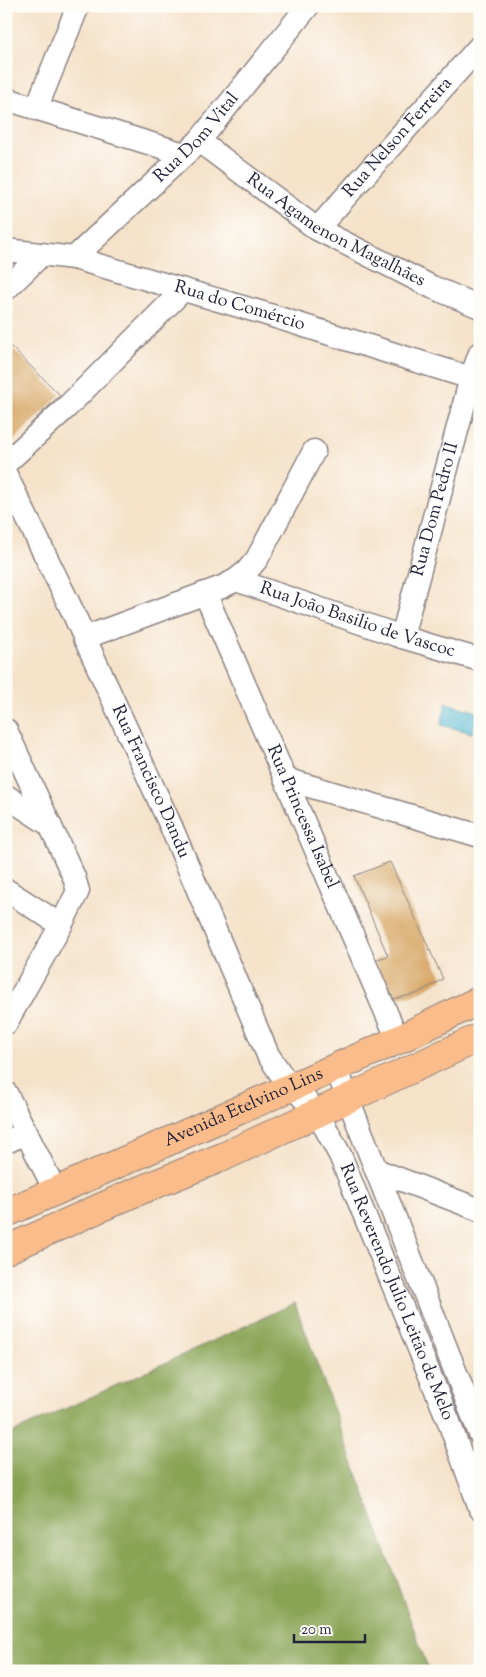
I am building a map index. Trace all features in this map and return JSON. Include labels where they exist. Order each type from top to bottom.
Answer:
[{"type":"main road","name":"Avenida Etelvino Lins","points":[[6,1214],[336,1068],[480,1000]]},
{"type":"main road","name":"Avenida Etelvino Lins","points":[[6,1250],[131,1194],[225,1156],[480,1037]]},
{"type":"main road","points":[[118,1165],[131,1194]]},
{"type":"street","points":[[36,109],[78,6]]},
{"type":"street","name":"Rua Dom Vital","points":[[74,258],[192,148],[308,6]]},
{"type":"street","name":"Rua Nelson Ferreira","points":[[318,229],[480,46]]},
{"type":"street","name":"Rua Agamenon Magalhães","points":[[6,99],[36,109],[192,148],[318,229],[432,287],[480,307]]},
{"type":"street","name":"Rua do Comércio","points":[[6,250],[74,258],[263,313],[471,378]]},
{"type":"street","points":[[6,290],[42,254]]},
{"type":"street","points":[[6,463],[67,407],[183,290]]},
{"type":"street","name":"Rua Dom Pedro II","points":[[402,637],[471,378],[480,353]]},
{"type":"street","points":[[84,638],[236,580],[247,571],[266,544],[314,452]]},
{"type":"street","name":"Rua Francisco Dandu","points":[[6,475],[170,824],[268,1055],[292,1087]]},
{"type":"street","name":"Rua João Basilio de Vascoc","points":[[236,580],[402,637],[480,660]]},
{"type":"street","name":"Rua Princessa Isabel","points":[[205,593],[398,1040]]},
{"type":"street","points":[[6,730],[77,886],[76,896],[61,925],[6,1022]]},
{"type":"street","points":[[285,780],[480,836]]},
{"type":"street","points":[[6,796],[50,825]]},
{"type":"street","points":[[6,890],[61,925]]},
{"type":"street","name":"Rua Reverendo Julio Leitão de Melo","points":[[336,1068],[480,1434]]},
{"type":"street","name":"Rua Reverendo Julio Leitão de Melo","points":[[292,1087],[316,1112],[340,1155],[449,1422],[480,1508]]},
{"type":"street","points":[[6,1093],[56,1192]]},
{"type":"street","points":[[6,1142],[27,1133]]},
{"type":"street","points":[[376,1170],[480,1210]]},
{"type":"green space","points":[[295,1303],[429,1671],[6,1671],[6,1436]]},
{"type":"water","points":[[446,703],[478,712],[472,733],[441,725]]},
{"type":"building","points":[[6,342],[60,395],[6,448]]},
{"type":"building","points":[[390,862],[443,979],[416,994],[392,999],[374,960],[388,956],[354,876]]}]
